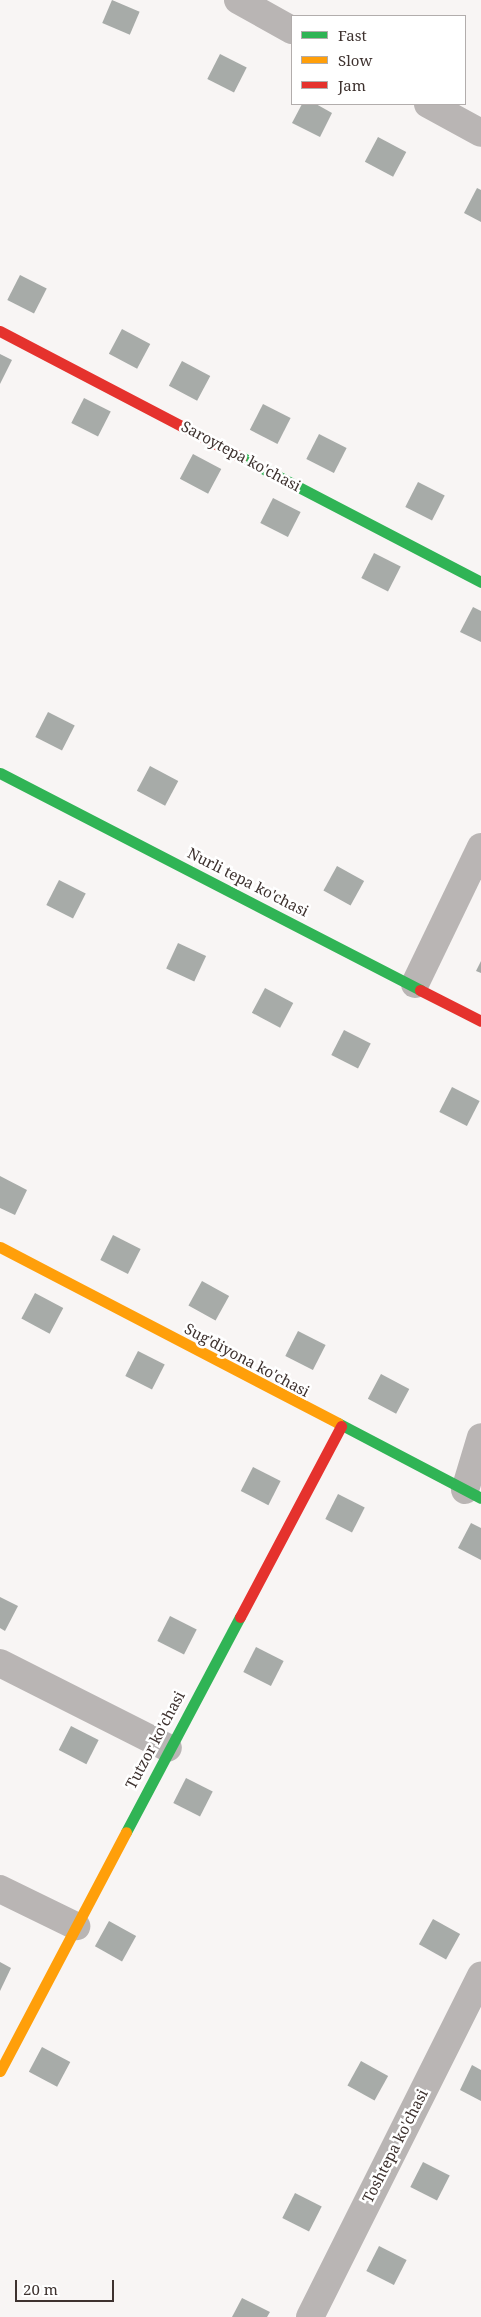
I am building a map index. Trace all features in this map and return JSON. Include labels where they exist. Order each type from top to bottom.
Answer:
[{"type":"street","points":[[238,0],[291,29]]},
{"type":"street","points":[[430,105],[481,133]]},
{"type":"street","name":"Saroytepa ko'chasi","points":[[0,331],[481,582]]},
{"type":"street","name":"Nurli tepa ko'chasi","points":[[0,773],[415,984],[481,1021]]},
{"type":"street","points":[[415,984],[481,847]]},
{"type":"street","name":"Sug'diyona ko'chasi","points":[[0,1247],[473,1494]]},
{"type":"street","name":"Tutzor ko'chasi","points":[[0,2071],[168,1748],[341,1426]]},
{"type":"street","points":[[473,1494],[481,1437]]},
{"type":"street","points":[[0,1663],[168,1748]]},
{"type":"street","points":[[0,1889],[76,1926]]},
{"type":"street","name":"Toshtepa ko'chasi","points":[[310,2317],[481,1976]]},
{"type":"building","points":[[112,0],[140,12],[130,35],[102,23]]},
{"type":"building","points":[[220,54],[247,68],[234,93],[207,79]]},
{"type":"building","points":[[301,105],[318,105],[332,113],[320,137],[292,123]]},
{"type":"building","points":[[378,137],[406,152],[393,177],[365,162]]},
{"type":"building","points":[[477,188],[481,190],[481,222],[464,213]]},
{"type":"building","points":[[20,275],[47,289],[34,314],[7,300]]},
{"type":"building","points":[[122,329],[150,344],[137,369],[109,354]]},
{"type":"building","points":[[0,354],[12,360],[0,384]]},
{"type":"building","points":[[182,361],[210,376],[197,401],[169,386]]},
{"type":"building","points":[[84,398],[111,412],[98,437],[71,423]]},
{"type":"building","points":[[263,404],[291,418],[277,444],[250,430]]},
{"type":"building","points":[[319,434],[347,448],[334,473],[306,459]]},
{"type":"building","points":[[193,454],[221,469],[208,494],[180,479]]},
{"type":"building","points":[[418,482],[445,496],[432,521],[405,507]]},
{"type":"building","points":[[273,498],[301,512],[288,537],[260,523]]},
{"type":"building","points":[[374,553],[401,567],[388,592],[361,578]]},
{"type":"building","points":[[473,607],[481,611],[481,642],[460,632]]},
{"type":"building","points":[[48,712],[75,726],[62,751],[35,737]]},
{"type":"building","points":[[150,766],[178,781],[165,806],[137,791]]},
{"type":"building","points":[[337,866],[364,881],[351,906],[323,890]]},
{"type":"building","points":[[59,880],[86,894],[73,919],[46,905]]},
{"type":"building","points":[[178,943],[206,956],[194,981],[166,968]]},
{"type":"building","points":[[481,961],[481,973],[476,971]]},
{"type":"building","points":[[265,988],[293,1003],[280,1028],[252,1013]]},
{"type":"building","points":[[344,1030],[371,1044],[358,1069],[331,1055]]},
{"type":"building","points":[[452,1087],[480,1101],[467,1126],[439,1112]]},
{"type":"building","points":[[0,1176],[27,1190],[15,1215],[0,1208]]},
{"type":"building","points":[[113,1235],[141,1249],[128,1274],[100,1260]]},
{"type":"building","points":[[202,1281],[229,1296],[216,1321],[188,1305]]},
{"type":"building","points":[[35,1293],[63,1308],[50,1334],[21,1319]]},
{"type":"building","points":[[298,1331],[326,1345],[313,1370],[285,1356]]},
{"type":"building","points":[[138,1351],[165,1365],[152,1390],[125,1376]]},
{"type":"building","points":[[381,1374],[409,1389],[396,1414],[368,1399]]},
{"type":"building","points":[[253,1467],[281,1481],[268,1505],[241,1491]]},
{"type":"building","points":[[338,1494],[365,1508],[352,1533],[325,1519]]},
{"type":"building","points":[[471,1523],[481,1528],[481,1560],[458,1548]]},
{"type":"building","points":[[0,1597],[18,1606],[5,1631],[0,1628]]},
{"type":"building","points":[[170,1616],[197,1630],[184,1655],[157,1641]]},
{"type":"building","points":[[256,1647],[284,1661],[271,1686],[243,1672]]},
{"type":"building","points":[[71,1726],[99,1740],[86,1764],[59,1750]]},
{"type":"building","points":[[186,1778],[213,1792],[200,1817],[173,1803]]},
{"type":"building","points":[[433,1919],[460,1934],[446,1959],[419,1944]]},
{"type":"building","points":[[109,1921],[136,1936],[122,1961],[95,1946]]},
{"type":"building","points":[[0,1962],[11,1968],[0,1991]]},
{"type":"building","points":[[42,2047],[70,2062],[57,2087],[29,2072]]},
{"type":"building","points":[[361,2061],[388,2076],[375,2101],[347,2085]]},
{"type":"building","points":[[472,2065],[481,2070],[481,2101],[460,2090]]},
{"type":"building","points":[[423,2162],[450,2176],[437,2201],[410,2187]]},
{"type":"building","points":[[295,2193],[322,2207],[309,2232],[282,2218]]},
{"type":"building","points":[[379,2246],[407,2260],[394,2285],[366,2271]]},
{"type":"building","points":[[242,2298],[270,2312],[267,2317],[232,2317]]},
{"type":"traffic: fast","points":[[241,457],[481,582]]},
{"type":"traffic: fast","points":[[0,773],[420,990]]},
{"type":"traffic: fast","points":[[338,1423],[481,1498]]},
{"type":"traffic: fast","points":[[126,1832],[240,1617]]},
{"type":"traffic: slow","points":[[0,1247],[338,1423]]},
{"type":"traffic: slow","points":[[0,2071],[126,1832]]},
{"type":"traffic: jam","points":[[0,331],[241,457]]},
{"type":"traffic: jam","points":[[420,990],[481,1021]]},
{"type":"traffic: jam","points":[[240,1617],[341,1426]]}]
